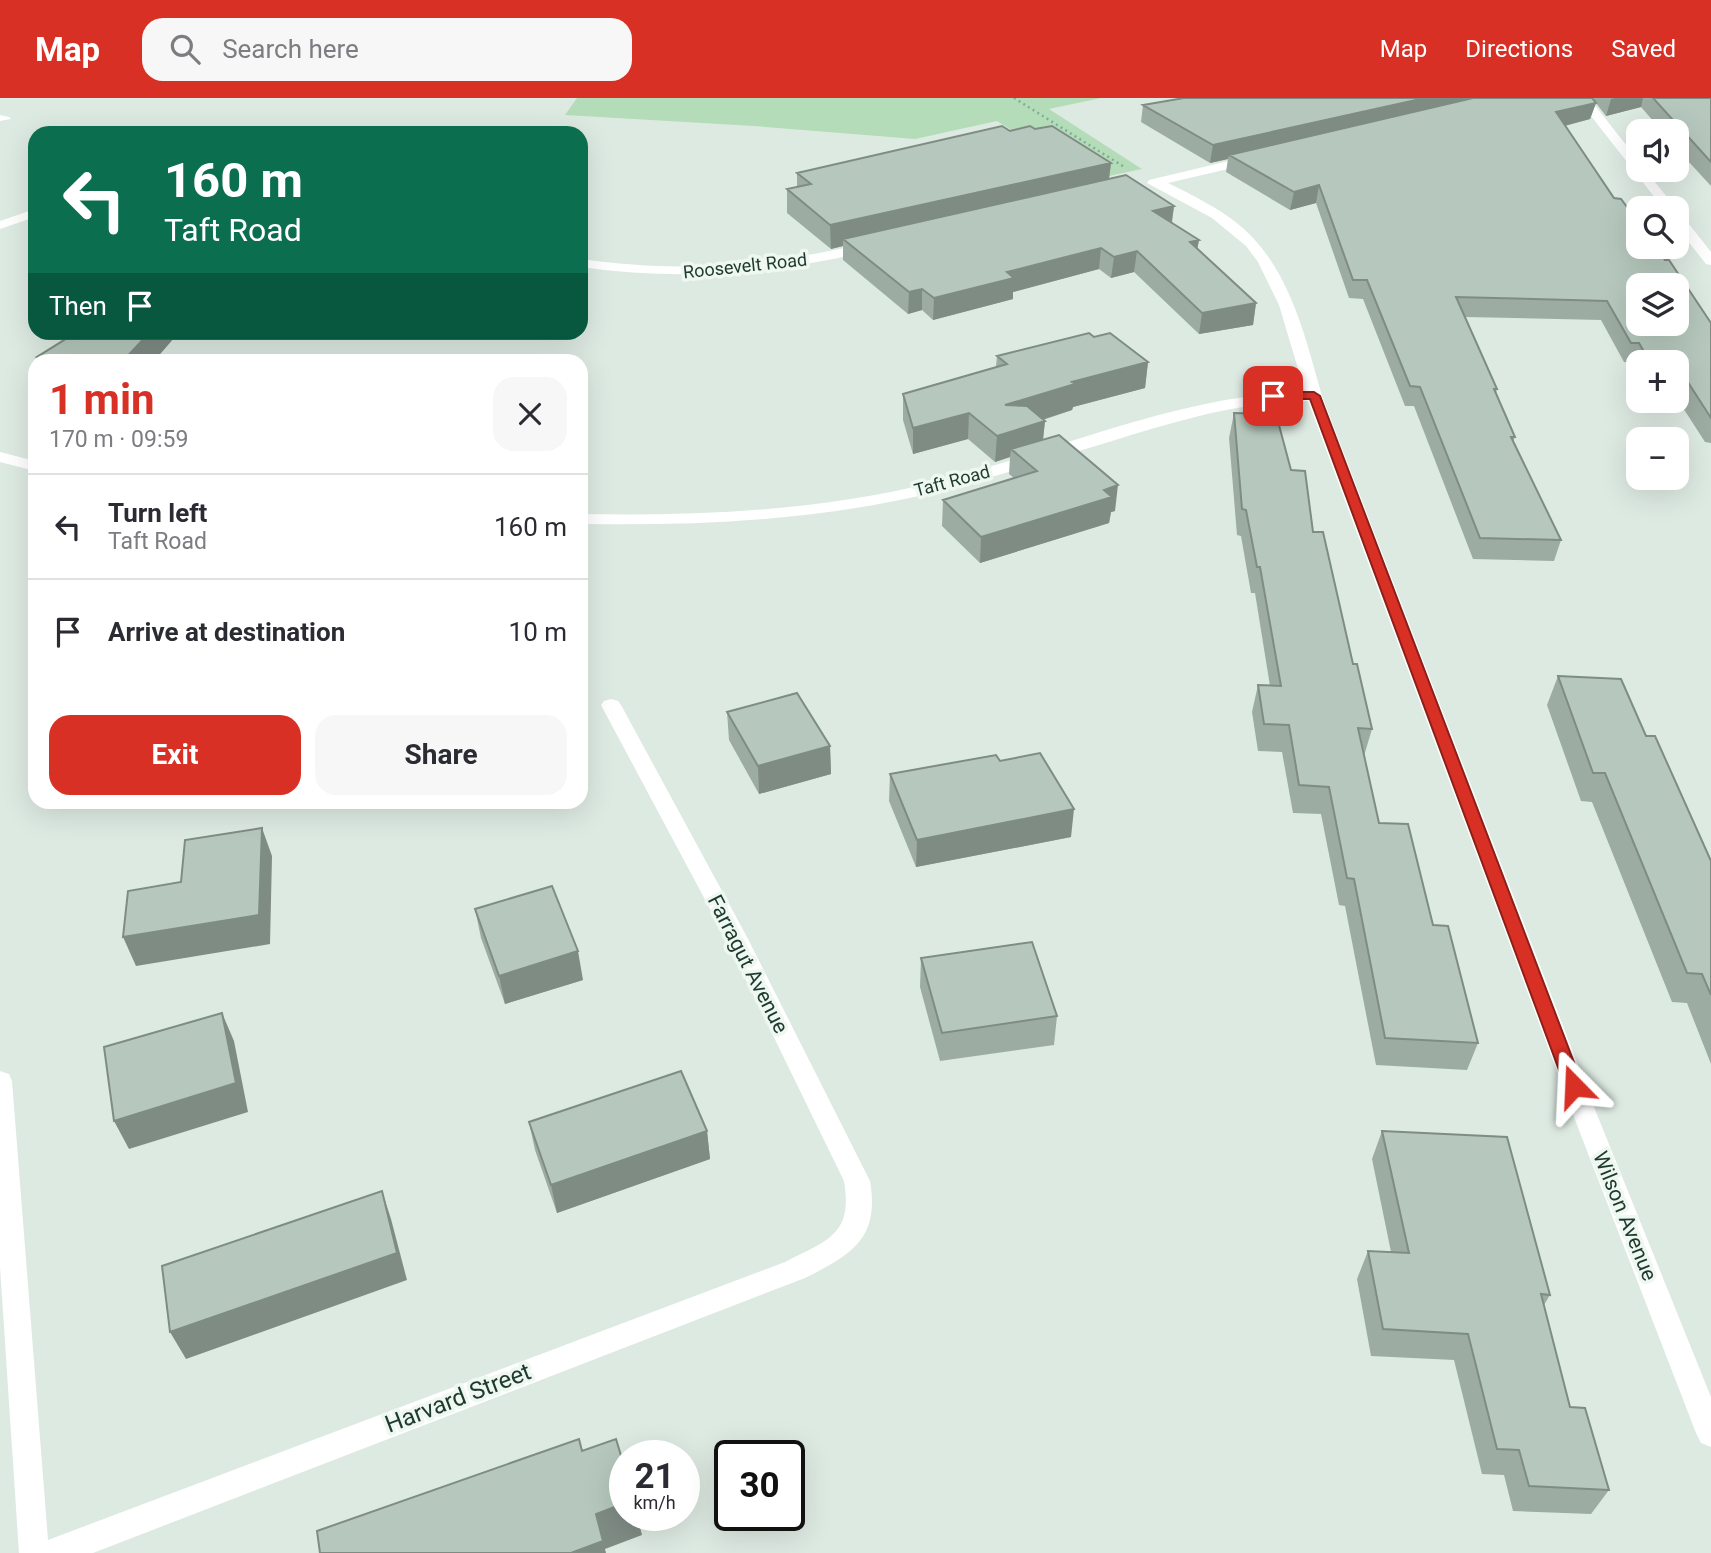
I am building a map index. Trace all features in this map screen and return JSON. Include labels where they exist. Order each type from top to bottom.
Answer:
[{"type":"street","points":[[1583,98],[1626,153]]},
{"type":"street","points":[[1150,183],[1265,156]]},
{"type":"street","points":[[1649,182],[1660,196]]},
{"type":"street","name":"Wilson Avenue","points":[[1150,183],[1211,211],[1238,230],[1272,272],[1296,329],[1314,396],[1584,1112],[1711,1433]]},
{"type":"street","points":[[0,225],[28,215]]},
{"type":"street","points":[[1689,233],[1711,261]]},
{"type":"street","name":"Roosevelt Road","points":[[588,264],[677,274],[740,271],[791,265],[886,243]]},
{"type":"street","name":"Taft Road","points":[[588,519],[740,516],[832,507],[914,492],[1042,457],[1210,406],[1273,396],[1314,396]]},
{"type":"street","points":[[0,457],[28,464]]},
{"type":"street","name":"Farragut Avenue","points":[[611,705],[736,937],[857,1181],[863,1202],[855,1229]]},
{"type":"street","points":[[0,1081],[34,1553]]},
{"type":"street","name":"Harvard Street","points":[[53,1553],[795,1269],[842,1244],[855,1229]]},
{"type":"path","points":[[1014,98],[1150,183]]},
{"type":"green space","points":[[577,98],[1101,98],[1049,109],[1142,169],[1090,180],[997,121],[915,139],[565,115]]},
{"type":"building","points":[[1184,98],[1425,98],[1213,145],[1143,105]]},
{"type":"building","points":[[1473,98],[1592,98],[1596,103],[1556,112],[1614,198],[1621,199],[1626,206],[1626,259],[1669,260],[1678,273],[1626,273],[1626,334],[1607,301],[1456,297],[1497,389],[1494,389],[1515,437],[1511,437],[1561,540],[1480,538],[1420,387],[1410,386],[1367,280],[1353,280],[1319,185],[1294,192],[1229,155]]},
{"type":"building","points":[[1653,98],[1711,98],[1711,162],[1689,138],[1689,119],[1672,119]]},
{"type":"building","points":[[1002,126],[1010,131],[1030,126],[1035,129],[1052,126],[1111,163],[830,225],[787,189],[811,184],[797,173]]},
{"type":"building","points":[[1126,175],[1174,206],[1153,211],[1199,240],[1190,242],[1256,303],[1202,313],[1137,251],[1114,257],[1101,248],[1007,272],[1014,278],[934,298],[922,289],[909,292],[843,239]]},
{"type":"building","points":[[1689,290],[1711,323],[1711,418],[1689,384],[1689,350],[1643,350],[1639,343],[1631,343],[1627,336],[1689,336]]},
{"type":"building","points":[[1089,333],[1094,337],[1110,333],[1148,362],[1072,382],[1075,384],[1005,405],[1027,406],[1045,421],[997,436],[969,413],[913,428],[903,394],[1007,364],[997,356]]},
{"type":"building","points":[[64,340],[143,340],[130,354],[42,354]]},
{"type":"building","points":[[1234,413],[1276,414],[1291,470],[1305,471],[1313,532],[1323,532],[1353,664],[1357,664],[1372,729],[1358,728],[1379,823],[1408,824],[1433,925],[1448,926],[1478,1043],[1385,1038],[1354,879],[1347,878],[1329,787],[1299,785],[1289,725],[1264,724],[1258,685],[1281,686],[1260,567],[1257,567],[1246,510],[1242,509]]},
{"type":"building","points":[[1059,435],[1118,485],[1104,490],[1112,497],[981,537],[943,500],[1037,471],[1011,449]]},
{"type":"building","points":[[1558,676],[1621,679],[1646,736],[1655,736],[1711,861],[1711,995],[1702,974],[1687,973],[1605,773],[1593,773]]},
{"type":"building","points":[[797,693],[830,746],[758,766],[727,712]]},
{"type":"building","points":[[1040,753],[1074,809],[917,840],[890,774],[996,755],[1000,761]]},
{"type":"building","points":[[262,828],[259,915],[123,937],[128,891],[181,882],[185,840]]},
{"type":"building","points":[[552,886],[578,951],[499,976],[475,909]]},
{"type":"building","points":[[1032,942],[1057,1016],[942,1033],[921,958]]},
{"type":"building","points":[[222,1013],[236,1083],[114,1121],[104,1047]]},
{"type":"building","points":[[681,1071],[707,1131],[551,1185],[529,1122]]},
{"type":"building","points":[[1382,1131],[1507,1137],[1550,1295],[1541,1294],[1570,1407],[1585,1408],[1609,1490],[1529,1486],[1519,1450],[1497,1449],[1468,1334],[1383,1329],[1368,1251],[1409,1253]]},
{"type":"building","points":[[382,1191],[397,1253],[170,1332],[162,1266]]},
{"type":"building","points":[[579,1439],[582,1451],[609,1441],[609,1509],[596,1514],[603,1541],[571,1553],[320,1553],[317,1531]]},
{"type":"route","points":[[1273,396],[1314,396],[1574,1086]]}]
